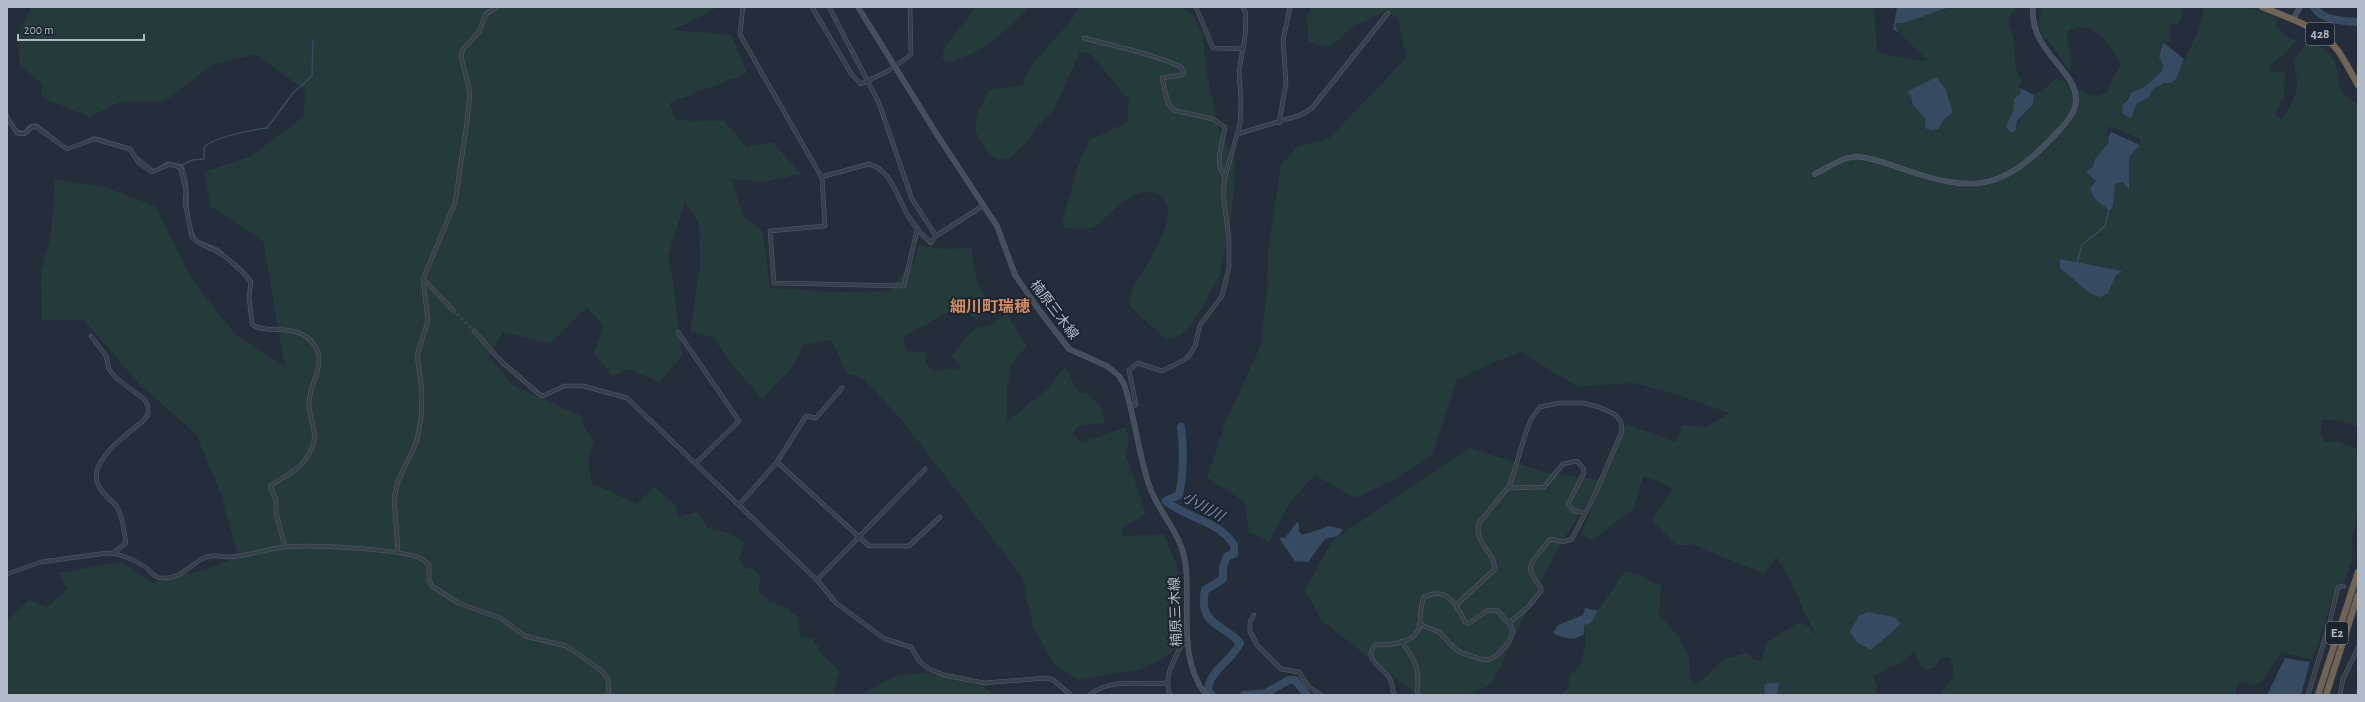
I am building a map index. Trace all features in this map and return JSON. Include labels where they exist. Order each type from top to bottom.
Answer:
[{"type":"highway","name":"428","points":[[2262,7],[2293,20],[2330,42],[2340,53],[2358,85]]},
{"type":"highway","name":"E2","points":[[2318,695],[2358,572]]},
{"type":"highway","name":"E2","points":[[2326,695],[2358,595]]},
{"type":"main road","name":"楠原三木線","points":[[858,7],[997,226],[1015,275],[1063,344],[1076,354],[1107,366],[1116,373],[1124,384],[1150,486],[1176,532],[1183,551],[1186,568],[1188,642],[1192,668],[1206,695]]},
{"type":"main road","points":[[1815,174],[1833,165],[1859,156],[1919,175],[1977,185],[1997,180],[2028,160],[2068,120],[2076,100],[2072,85],[2042,44],[2034,28],[2033,7]]},
{"type":"main road","points":[[2293,20],[2300,7]]},
{"type":"street","points":[[398,552],[394,498],[398,481],[416,443],[422,420],[422,391],[417,355],[428,322],[423,279],[455,203],[459,180],[470,93],[461,56],[463,49],[479,32],[486,14],[497,7]]},
{"type":"street","points":[[748,7],[742,8],[740,34],[821,177],[825,226],[770,231],[774,283],[904,286],[917,230]]},
{"type":"street","points":[[812,7],[852,75],[861,84],[895,67],[911,55],[910,7]]},
{"type":"street","points":[[829,7],[888,124],[912,199],[936,236]]},
{"type":"street","points":[[1196,7],[1213,48],[1243,49]]},
{"type":"street","points":[[1131,408],[1136,405],[1129,370],[1138,364],[1162,371],[1186,359],[1195,346],[1200,325],[1222,296],[1230,257],[1224,212],[1225,177],[1237,134],[1241,102],[1239,71],[1243,49],[1246,14],[1243,7]]},
{"type":"street","points":[[1279,122],[1286,82],[1283,40],[1290,7]]},
{"type":"street","points":[[1237,134],[1301,115],[1312,108],[1388,13]]},
{"type":"street","points":[[1084,38],[1121,49],[1146,53],[1182,67],[1184,72],[1182,75],[1162,78],[1168,103],[1173,110],[1213,119],[1225,126],[1218,158],[1220,171],[1225,177]]},
{"type":"street","points":[[7,117],[17,133],[24,134],[33,126],[36,126],[67,149],[94,139],[130,149],[139,163],[152,172],[170,164],[180,167],[186,191],[185,203],[192,237],[196,242],[218,252],[242,270],[251,282],[249,296],[252,324],[258,328],[282,328],[300,332],[310,340],[319,358],[309,403],[314,427],[312,447],[297,470],[270,486],[276,500],[276,513],[284,547]]},
{"type":"street","points":[[821,177],[869,164],[877,166],[891,182],[917,230],[931,243],[936,236],[984,205]]},
{"type":"street","points":[[423,279],[452,310]]},
{"type":"street","points":[[474,331],[502,362],[543,396],[564,386],[583,386],[627,398],[817,580],[836,602],[885,639],[911,647],[920,662],[929,669],[944,675],[984,683],[1047,678],[1054,680],[1071,695]]},
{"type":"street","points":[[678,332],[739,421],[696,464]]},
{"type":"street","points":[[7,574],[41,562],[113,553],[126,543],[120,512],[98,486],[96,477],[100,462],[106,453],[143,421],[148,415],[148,406],[145,400],[115,377],[109,369],[106,356],[91,336]]},
{"type":"street","points":[[739,505],[777,462],[806,416],[816,418],[842,388]]},
{"type":"street","points":[[1457,604],[1494,570],[1494,564],[1483,547],[1477,529],[1479,523],[1508,488],[1531,419],[1540,407],[1559,403],[1583,403],[1599,407],[1616,415],[1621,422],[1622,431],[1586,513],[1572,539],[1563,542],[1551,539],[1530,564],[1530,570],[1541,588],[1540,591],[1528,607],[1508,623]]},
{"type":"street","points":[[1508,488],[1544,486],[1563,464],[1577,461],[1583,468],[1584,473],[1568,504],[1574,511],[1586,513]]},
{"type":"street","points":[[777,462],[869,546],[909,546],[940,517]]},
{"type":"street","points":[[817,580],[925,469]]},
{"type":"street","points":[[113,553],[143,566],[161,578],[184,574],[200,559],[212,556],[226,557],[248,555],[255,551],[284,547],[324,547],[398,552],[423,559],[429,566],[429,580],[432,586],[458,603],[500,618],[525,636],[566,646],[602,671],[608,679],[609,695]]},
{"type":"street","points":[[2308,695],[2329,626],[2338,587],[2343,586]]},
{"type":"street","points":[[1394,695],[1390,679],[1370,655],[1375,645],[1388,645],[1413,635],[1419,624],[1419,614],[1424,597],[1436,594],[1448,597],[1457,604],[1465,622],[1468,624],[1486,611],[1493,609],[1500,613],[1513,632],[1512,638],[1496,656],[1484,660],[1454,649],[1439,632],[1419,624]]},
{"type":"street","points":[[1254,615],[1250,622],[1250,631],[1257,645],[1281,669],[1299,672],[1308,686],[1321,695]]},
{"type":"street","points":[[1401,641],[1416,664],[1419,674],[1417,695]]},
{"type":"street","points":[[1170,695],[1168,684],[1169,671],[1182,644],[1188,642]]},
{"type":"street","points":[[2340,695],[2343,679],[2358,648]]},
{"type":"street","points":[[1090,695],[1100,689],[1123,683],[1155,685],[1168,684]]},
{"type":"green space","points":[[31,7],[718,7],[674,30],[732,35],[747,73],[670,103],[676,120],[724,121],[747,147],[772,142],[801,174],[763,182],[731,179],[744,217],[763,232],[770,288],[840,292],[888,291],[915,261],[918,245],[944,249],[972,248],[973,265],[977,280],[983,294],[992,308],[977,320],[965,312],[946,313],[903,337],[906,351],[925,352],[925,361],[932,371],[962,368],[951,356],[967,336],[977,327],[988,326],[1007,314],[1027,346],[1012,363],[1007,388],[1007,422],[1048,388],[1065,367],[1080,394],[1087,393],[1100,405],[1105,423],[1079,426],[1072,434],[1082,443],[1126,427],[1129,441],[1125,453],[1146,514],[1122,528],[1123,536],[1163,534],[1176,563],[1182,587],[1180,601],[1184,630],[1175,649],[1159,661],[1140,669],[1080,680],[1056,667],[1033,627],[1023,578],[905,424],[865,380],[847,373],[831,340],[803,345],[794,366],[762,399],[728,360],[713,337],[690,332],[700,265],[699,224],[685,201],[668,256],[673,280],[682,356],[659,382],[630,369],[612,376],[594,353],[603,326],[587,307],[550,344],[503,332],[489,357],[514,386],[582,416],[585,429],[594,440],[588,462],[592,483],[636,504],[655,487],[675,505],[678,517],[696,512],[703,519],[707,528],[728,533],[745,542],[739,559],[746,569],[752,568],[760,576],[759,592],[769,601],[786,607],[798,618],[801,637],[813,639],[823,655],[840,671],[833,692],[838,695],[7,695],[7,620],[29,600],[47,607],[68,588],[58,573],[121,562],[153,583],[207,569],[238,557],[222,497],[196,434],[139,384],[84,320],[42,320],[41,271],[51,236],[55,179],[107,188],[156,206],[194,282],[235,334],[285,367],[263,241],[211,207],[204,172],[251,156],[304,116],[305,90],[255,54],[212,65],[165,101],[120,102],[89,117],[41,97],[42,84],[20,66],[18,37]]},
{"type":"green space","points":[[976,7],[1029,7],[1013,24],[991,42],[968,56],[946,62],[942,57],[945,46]]},
{"type":"green space","points":[[1079,7],[1181,7],[1193,15],[1203,35],[1206,68],[1218,127],[1235,160],[1234,192],[1228,238],[1219,277],[1193,323],[1181,335],[1166,340],[1130,306],[1131,295],[1134,287],[1162,236],[1167,221],[1168,209],[1164,199],[1153,193],[1140,193],[1127,199],[1096,226],[1086,229],[1064,227],[1062,222],[1079,163],[1090,139],[1127,123],[1129,100],[1090,54],[1080,52],[1054,109],[1037,127],[1025,144],[1009,158],[996,159],[980,142],[977,135],[976,127],[979,110],[989,90],[1022,85],[1033,63],[1071,21]]},
{"type":"green space","points":[[1311,7],[1874,7],[1877,51],[1896,57],[1928,61],[1898,32],[1895,25],[1897,23],[1904,23],[1950,7],[2017,7],[2008,19],[2013,37],[2016,68],[2022,83],[2019,86],[2021,93],[2014,99],[2012,116],[2006,124],[2015,126],[2033,104],[2034,95],[2047,87],[2056,78],[2089,94],[2098,96],[2107,93],[2110,84],[2120,66],[2117,56],[2103,38],[2093,30],[2087,27],[2082,27],[2070,30],[2067,34],[2072,62],[2068,70],[2047,39],[2042,38],[2038,23],[2042,7],[2181,7],[2181,19],[2178,25],[2172,24],[2170,30],[2171,40],[2169,43],[2164,40],[2160,49],[2160,59],[2163,65],[2162,71],[2146,86],[2132,92],[2122,105],[2136,104],[2148,98],[2152,89],[2164,83],[2171,83],[2182,66],[2191,46],[2199,26],[2204,7],[2250,9],[2267,14],[2277,18],[2276,27],[2288,38],[2297,40],[2285,54],[2269,66],[2271,72],[2283,71],[2285,74],[2284,100],[2279,105],[2275,115],[2281,119],[2292,103],[2297,88],[2294,65],[2295,59],[2307,41],[2314,40],[2329,54],[2335,63],[2341,91],[2358,104],[2358,426],[2337,420],[2321,420],[2321,434],[2326,442],[2338,442],[2358,449],[2358,512],[2352,538],[2353,555],[2345,582],[2338,584],[2335,591],[2312,660],[2281,652],[2263,681],[2254,686],[2240,682],[2236,687],[2236,695],[1939,695],[1952,678],[1953,669],[1950,658],[1941,657],[1935,668],[1926,670],[1919,663],[1915,651],[1903,662],[1873,676],[1877,685],[1876,695],[1777,695],[1779,683],[1768,683],[1764,686],[1765,695],[1560,695],[1568,688],[1570,675],[1580,666],[1586,641],[1584,625],[1591,622],[1614,586],[1626,571],[1639,575],[1661,586],[1659,615],[1679,637],[1689,656],[1690,675],[1693,684],[1700,682],[1723,660],[1747,652],[1753,659],[1762,661],[1766,643],[1798,623],[1807,625],[1820,639],[1813,629],[1783,567],[1776,557],[1764,574],[1694,545],[1676,545],[1651,520],[1674,488],[1643,476],[1634,509],[1592,540],[1581,535],[1626,424],[1676,442],[1682,425],[1707,427],[1729,413],[1681,396],[1634,383],[1577,387],[1522,352],[1494,362],[1457,380],[1432,455],[1392,481],[1355,498],[1315,475],[1291,501],[1269,542],[1249,532],[1244,501],[1207,478],[1224,426],[1260,347],[1267,294],[1268,250],[1281,165],[1297,147],[1329,138],[1406,58],[1398,18],[1385,12],[1354,26],[1329,47],[1308,42],[1307,16]],"holes":[[[2109,126],[2140,139],[2140,146],[2129,157],[2129,190],[2123,182],[2115,184],[2113,206],[2111,211],[2095,199],[2091,186],[2096,181],[2086,171],[2093,167],[2095,159],[2109,143],[2106,136]]]},
{"type":"green space","points":[[1469,448],[1549,473],[1601,480],[1554,555],[1492,684],[1467,695],[1417,695],[1321,620],[1305,590],[1332,541]]},
{"type":"green space","points":[[931,673],[982,686],[991,691],[990,695],[859,695],[897,675]]},
{"type":"water","points":[[1897,7],[1950,7],[1904,23],[1897,23],[1895,25],[1898,32],[1893,29]]},
{"type":"water","points":[[2163,42],[2184,59],[2176,79],[2171,83],[2164,83],[2153,89],[2148,98],[2136,104],[2131,118],[2123,114],[2122,105],[2127,101],[2132,92],[2146,86],[2162,71],[2163,65],[2159,57]]},
{"type":"water","points":[[1936,77],[1945,88],[1953,113],[1945,118],[1938,129],[1931,130],[1925,128],[1926,119],[1913,105],[1911,96],[1907,92]]},
{"type":"water","points":[[2020,88],[2034,95],[2033,104],[2017,121],[2015,131],[2011,133],[2006,126],[2013,111],[2014,99],[2021,93]]},
{"type":"water","points":[[2111,132],[2140,145],[2129,157],[2129,190],[2123,182],[2115,184],[2113,206],[2110,211],[2095,199],[2090,188],[2096,181],[2086,171],[2093,167],[2095,159],[2109,143],[2108,137]]},
{"type":"water","points":[[2060,259],[2122,271],[2116,275],[2108,293],[2100,297],[2091,294],[2060,268]]},
{"type":"water","points":[[1297,522],[1299,524],[1299,532],[1303,535],[1329,526],[1343,529],[1338,536],[1325,539],[1308,562],[1295,561],[1279,538],[1285,538]]},
{"type":"water","points":[[1585,608],[1598,611],[1591,623],[1584,625],[1584,634],[1577,638],[1569,638],[1561,637],[1553,633],[1558,625],[1583,615]]},
{"type":"water","points":[[1868,612],[1894,617],[1901,624],[1871,650],[1857,642],[1850,632],[1859,616]]},
{"type":"water","points":[[2285,658],[2310,662],[2301,695],[2267,695]]},
{"type":"water","points":[[1768,683],[1779,683],[1777,695],[1765,695],[1764,686]]},
{"type":"waterway","points":[[2314,7],[2318,12],[2328,18],[2358,22]]},
{"type":"waterway","points":[[159,167],[168,162],[182,165],[192,160],[204,159],[204,148],[208,144],[243,132],[267,128],[293,93],[312,76],[313,41]]},
{"type":"waterway","points":[[7,79],[7,85]]},
{"type":"waterway","points":[[7,111],[9,118]]},
{"type":"waterway","points":[[16,129],[23,132],[30,125],[37,124],[60,142]]},
{"type":"waterway","points":[[80,143],[94,137],[106,140]]},
{"type":"waterway","points":[[116,143],[131,148]]},
{"type":"waterway","points":[[136,156],[153,169]]},
{"type":"waterway","points":[[182,165],[187,183],[190,221],[196,238]]},
{"type":"waterway","points":[[2077,263],[2082,245],[2105,226],[2109,209]]},
{"type":"waterway","points":[[199,241],[219,249],[225,255]]},
{"type":"waterway","name":"小川川","points":[[1181,427],[1183,461],[1179,495],[1166,501],[1220,530],[1234,545],[1234,554],[1227,556],[1223,567],[1223,579],[1205,590],[1205,611],[1214,622],[1240,643],[1232,655],[1212,677],[1208,691],[1212,695]]},
{"type":"waterway","name":"小川川","points":[[1244,695],[1266,693],[1289,680],[1295,680],[1307,695]]},
{"type":"tunnel","points":[[453,310],[474,331]]},
{"type":"tunnel","points":[[2343,586],[2358,591]]},
{"type":"district","name":"細川町瑞穂","points":[[990,307]]}]
